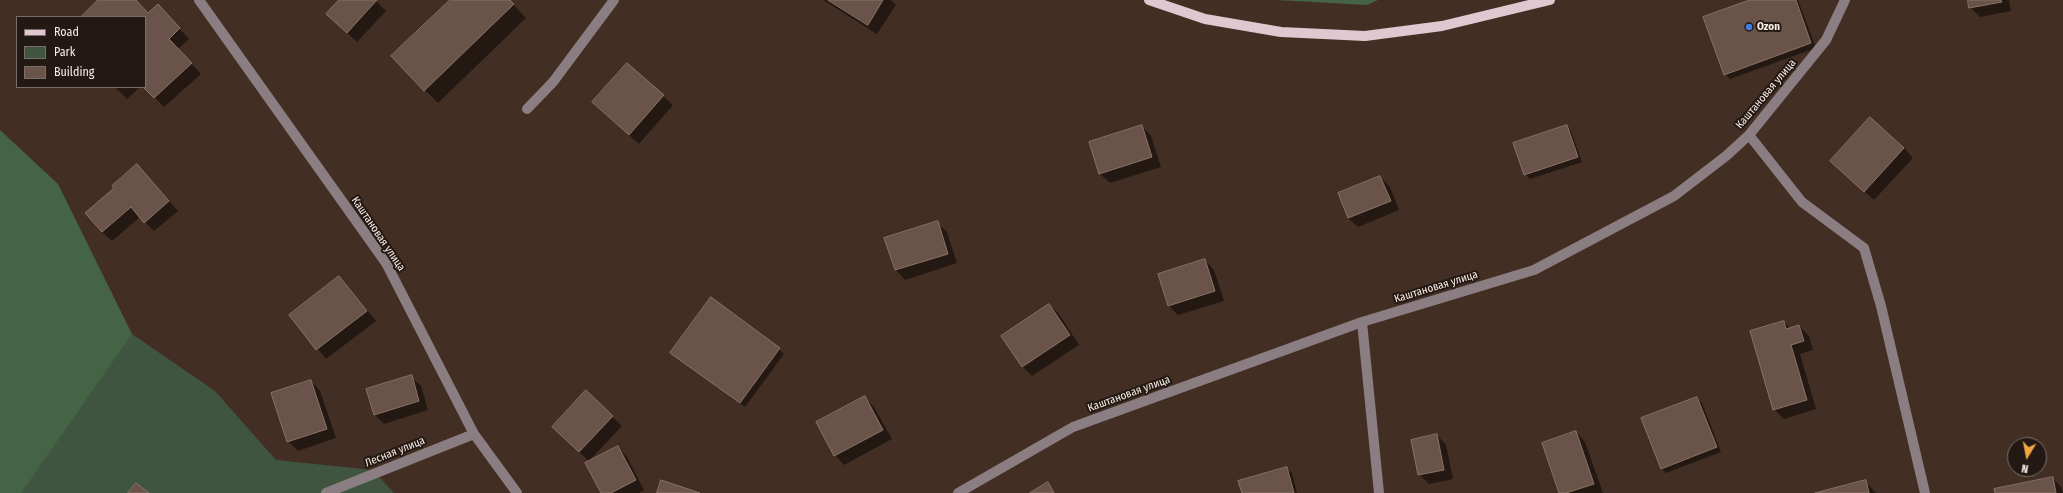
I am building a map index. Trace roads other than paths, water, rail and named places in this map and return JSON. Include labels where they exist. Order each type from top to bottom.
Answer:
[{"type":"main road","points":[[1149,0],[1206,18],[1281,32],[1365,36],[1442,26],[1550,0]]},
{"type":"street","name":"Каштановая улица","points":[[199,0],[386,263],[474,434],[517,493]]},
{"type":"street","points":[[527,109],[553,82],[614,0]]},
{"type":"street","name":"Каштановая улица","points":[[958,493],[1073,427],[1362,322],[1534,270],[1674,196],[1749,135],[1826,40],[1846,0]]},
{"type":"street","points":[[1749,135],[1802,202],[1864,248],[1881,306],[1925,493]]},
{"type":"street","points":[[1362,322],[1379,493]]},
{"type":"street","name":"Лесная улица","points":[[326,493],[474,434]]},
{"type":"place","name":"Ozon","points":[[1749,27]]}]
